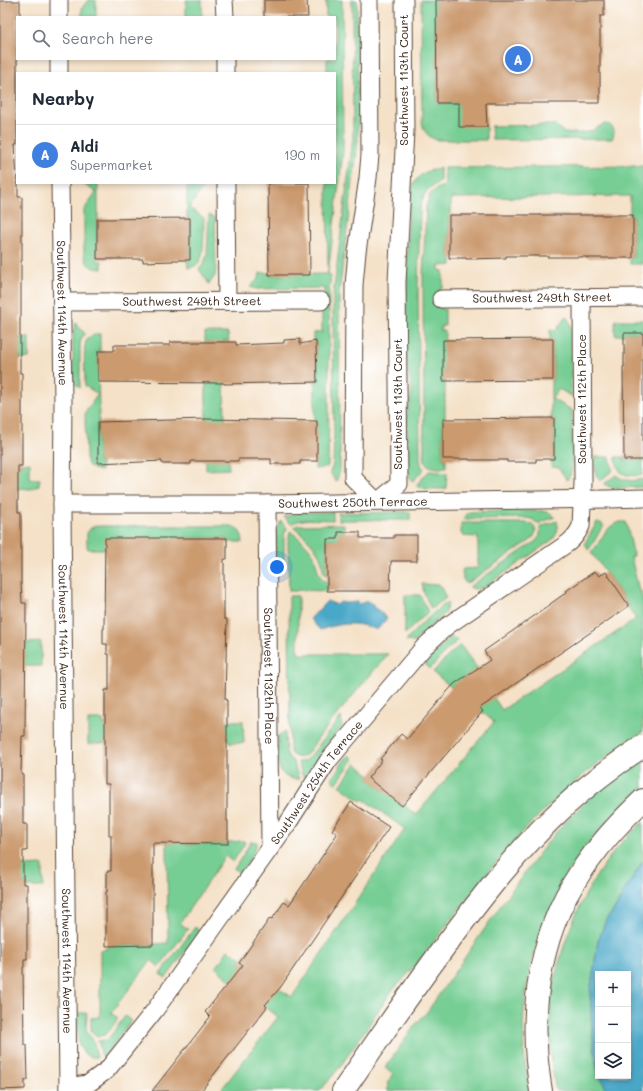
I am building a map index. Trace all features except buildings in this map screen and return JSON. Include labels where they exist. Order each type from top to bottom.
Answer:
[{"type":"highway","points":[[343,1091],[387,1026],[444,947],[477,903],[520,852],[543,827],[576,797],[619,762],[643,746]]},
{"type":"highway","points":[[541,1091],[536,1061],[535,1022],[539,979],[545,948],[566,897],[577,877],[626,816],[643,800]]},
{"type":"street","points":[[59,0],[59,16]]},
{"type":"street","points":[[224,0],[225,16]]},
{"type":"street","points":[[369,0],[370,155],[354,285],[354,478],[377,502]]},
{"type":"street","name":"Southwest 113th Court","points":[[377,502],[399,484],[397,282],[405,131],[404,0]]},
{"type":"street","points":[[59,60],[59,72]]},
{"type":"street","points":[[225,60],[225,72]]},
{"type":"street","name":"Southwest 114th Avernue","points":[[60,184],[68,1089]]},
{"type":"street","points":[[226,184],[227,301]]},
{"type":"street","name":"Southwest 249th Street","points":[[441,299],[643,297]]},
{"type":"street","name":"Southwest 112th Place","points":[[581,500],[582,298]]},
{"type":"street","name":"Southwest 249th Street","points":[[62,302],[321,301]]},
{"type":"street","name":"Southwest 250th Terrace","points":[[62,504],[267,504],[643,498]]},
{"type":"street","name":"Southwest 254th Terrace","points":[[68,1089],[88,1084],[106,1070],[147,1020],[288,823],[328,761],[424,647],[447,626],[576,536],[581,526],[581,500]]},
{"type":"street","name":"Southwest 1132th Place","points":[[267,504],[270,848]]},
{"type":"green space","points":[[88,0],[96,0],[96,16],[82,16],[82,8]]},
{"type":"green space","points":[[186,0],[202,0],[202,16],[186,16]]},
{"type":"green space","points":[[326,0],[342,0],[343,151],[328,274],[327,184],[336,184],[336,72],[327,72],[327,60],[336,60],[336,16],[326,16]]},
{"type":"green space","points":[[352,0],[357,0],[358,141],[339,294],[340,468],[336,482],[330,472],[333,465],[334,438],[333,296],[353,138]]},
{"type":"green space","points":[[421,0],[436,0],[437,103],[459,103],[486,127],[486,140],[437,140],[428,135],[423,127]]},
{"type":"green space","points":[[606,124],[614,129],[612,139],[492,140],[491,126],[556,125],[564,133],[584,133]]},
{"type":"green space","points":[[643,166],[643,264],[630,264],[630,258],[633,258],[633,215],[630,215],[630,196],[451,198],[451,215],[449,216],[449,257],[452,258],[452,265],[439,266],[439,270],[443,271],[443,288],[440,288],[441,309],[445,309],[445,326],[441,326],[441,331],[445,331],[443,381],[445,381],[445,419],[443,419],[443,459],[446,459],[446,468],[434,468],[429,466],[425,462],[424,449],[423,275],[426,207],[430,194],[445,185],[444,168]]},
{"type":"green space","points":[[440,168],[440,182],[428,189],[422,200],[420,209],[418,286],[420,458],[421,465],[424,469],[413,481],[410,479],[408,469],[407,413],[412,391],[407,364],[406,340],[409,198],[418,177],[427,171]]},
{"type":"green space","points":[[83,184],[98,184],[97,261],[102,261],[102,269],[91,267],[87,263],[84,253],[84,210],[96,192]]},
{"type":"green space","points":[[187,184],[203,184],[203,187],[189,208],[204,218],[204,243],[202,256],[197,265],[188,268],[187,260],[190,259],[190,218],[187,218]]},
{"type":"green space","points":[[209,215],[215,218],[216,269],[215,276],[209,284],[199,269],[203,265],[207,255]]},
{"type":"green space","points":[[260,273],[269,273],[270,275],[328,274],[331,276],[329,289],[328,465],[327,467],[315,469],[317,421],[315,421],[315,382],[317,382],[316,342],[313,342],[313,333],[322,332],[324,288],[257,289],[250,287],[259,278]]},
{"type":"green space","points":[[566,316],[571,329],[571,396],[559,389],[552,399],[572,410],[572,468],[570,476],[567,480],[558,467],[551,467],[552,459],[554,458],[554,418],[551,418],[553,340],[550,339],[550,330],[556,331]]},
{"type":"green space","points":[[616,320],[643,320],[643,333],[624,333],[624,335],[615,335]]},
{"type":"green space","points":[[76,323],[85,334],[82,337],[80,344],[80,388],[73,382],[73,332]]},
{"type":"green space","points":[[205,333],[228,333],[229,341],[223,341],[225,420],[229,469],[206,470],[206,383],[208,383],[209,342],[205,342]]},
{"type":"green space","points":[[95,334],[100,334],[100,351],[98,351],[99,422],[98,463],[101,463],[101,471],[90,467],[86,458],[85,413],[98,394],[85,386],[85,346],[87,339]]},
{"type":"green space","points":[[29,337],[29,358],[20,359],[20,356],[0,356],[0,341],[20,341],[20,338]]},
{"type":"green space","points":[[594,457],[610,457],[613,470],[600,481],[596,475]]},
{"type":"green space","points":[[616,457],[624,457],[624,460],[643,460],[643,475],[628,475],[621,472],[618,468]]},
{"type":"green space","points":[[30,462],[30,479],[40,479],[39,485],[31,489],[19,488],[18,491],[10,491],[0,466],[22,466],[22,463]]},
{"type":"green space","points":[[429,471],[447,473],[445,489],[426,489],[416,485]]},
{"type":"green space","points":[[616,475],[622,479],[643,479],[643,487],[612,488],[604,484]]},
{"type":"green space","points":[[544,511],[555,517],[537,524],[534,520],[528,518],[463,519],[466,514],[470,512]]},
{"type":"green space","points":[[333,512],[333,520],[300,520],[291,524],[284,517],[297,513]]},
{"type":"green space","points":[[410,512],[410,520],[338,520],[338,513]]},
{"type":"green space","points":[[281,521],[287,528],[284,535],[284,565],[276,560],[276,535],[278,525]]},
{"type":"green space","points":[[557,521],[557,531],[552,540],[483,588],[474,589],[469,587],[536,541],[540,536],[540,527]]},
{"type":"green space","points":[[597,522],[604,526],[588,550],[585,543]]},
{"type":"green space","points":[[620,522],[626,522],[634,556],[631,557],[643,602],[643,732],[607,756],[557,798],[526,828],[499,859],[414,967],[394,988],[340,1067],[320,1091],[220,1091],[278,1017],[237,983],[236,985],[216,968],[228,950],[242,958],[239,963],[292,997],[405,829],[363,799],[361,801],[340,786],[356,763],[370,776],[368,778],[402,806],[404,805],[416,815],[494,722],[453,686],[451,687],[433,672],[460,645],[478,669],[502,710],[636,619],[606,572],[591,553],[606,531],[610,527]]},
{"type":"green space","points":[[461,523],[528,523],[535,528],[536,532],[531,540],[466,584],[463,579],[462,570],[478,568],[478,537],[463,536],[461,533]]},
{"type":"green space","points":[[344,524],[344,532],[338,539],[327,539],[327,576],[323,570],[322,561],[319,554],[306,538],[294,527],[298,525]]},
{"type":"green space","points":[[95,526],[232,526],[237,528],[240,532],[243,542],[227,542],[227,538],[179,538],[105,549],[88,549],[87,533]]},
{"type":"green space","points":[[290,531],[311,550],[315,558],[319,574],[323,580],[327,582],[327,591],[289,591],[288,541]]},
{"type":"green space","points":[[422,584],[440,585],[446,598],[431,609]]},
{"type":"green space","points":[[405,595],[420,595],[428,612],[405,634]]},
{"type":"green space","points":[[289,596],[298,596],[298,654],[388,654],[329,724],[306,755],[299,757],[292,755],[290,751]]},
{"type":"green space","points":[[447,602],[448,604],[445,613],[414,642],[406,641],[425,620]]},
{"type":"green space","points":[[452,636],[457,641],[430,669],[425,664]]},
{"type":"green space","points":[[41,642],[41,666],[25,666],[0,647],[26,647],[26,643]]},
{"type":"green space","points":[[341,717],[342,727],[327,744],[309,772],[303,777],[298,762],[309,758]]},
{"type":"green space","points":[[88,720],[103,720],[103,724],[227,724],[227,721],[243,721],[244,743],[229,743],[228,738],[180,738],[88,744]]},
{"type":"green space","points":[[285,731],[286,751],[288,757],[293,761],[299,779],[285,776],[279,765],[278,736]]},
{"type":"green space","points":[[348,755],[354,759],[336,784],[331,779]]},
{"type":"green space","points":[[643,756],[643,788],[627,801],[606,823],[572,865],[537,944],[528,980],[524,1017],[524,1054],[529,1091],[388,1091],[389,1085],[387,1084],[393,1073],[385,1068],[415,1025],[427,1012],[508,895],[541,851],[557,831],[594,793]]},
{"type":"green space","points":[[643,822],[643,861],[616,907],[606,920],[598,941],[590,992],[592,1032],[595,1054],[595,1079],[601,1079],[607,1091],[556,1091],[551,1054],[550,1016],[556,972],[568,933],[593,881],[615,850]]},
{"type":"green space","points":[[244,841],[245,843],[233,862],[225,856],[180,923],[188,929],[159,967],[151,960],[111,1013],[118,1018],[112,1028],[104,1035],[97,1036],[91,1031],[91,1018],[100,1017],[100,950],[107,949],[107,946],[153,945],[168,943],[167,842],[181,842],[181,844],[228,844],[228,842]]},
{"type":"green space","points":[[250,842],[257,842],[250,858],[240,873],[234,869]]},
{"type":"green space","points":[[43,865],[43,887],[27,887],[27,884],[0,884],[0,868]]},
{"type":"green space","points":[[195,927],[200,931],[166,978],[160,974]]},
{"type":"green space","points":[[78,1013],[87,1013],[86,1029],[88,1034],[93,1039],[97,1057],[89,1056],[80,1048],[78,1041]]},
{"type":"green space","points":[[125,1016],[131,1021],[106,1054],[102,1056],[98,1041],[107,1040]]},
{"type":"water","points":[[327,601],[337,605],[340,602],[357,602],[359,604],[368,601],[387,618],[377,630],[362,625],[348,624],[320,630],[310,619]]},
{"type":"water","points":[[643,861],[643,1091],[607,1091],[601,1079],[631,1079],[631,971],[595,971],[595,1054],[592,1032],[590,992],[598,941],[606,920],[616,907]]},
{"type":"place","name":"Aldi","points":[[518,59]]}]
